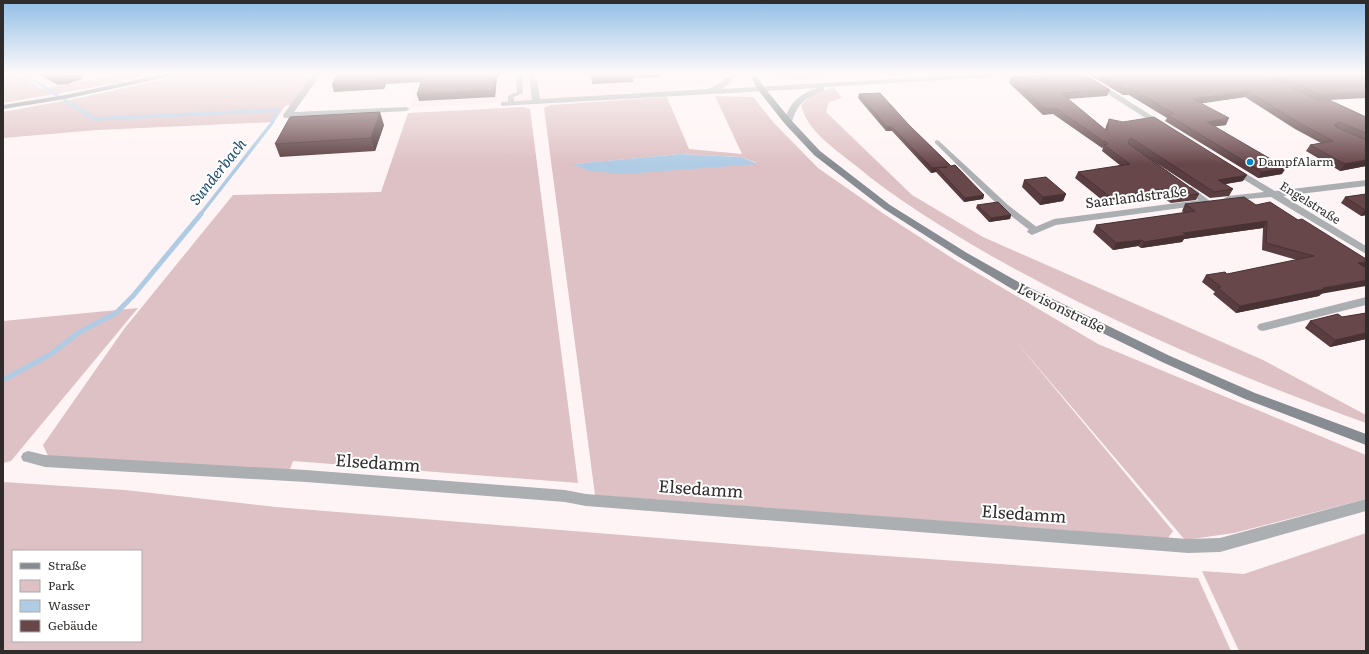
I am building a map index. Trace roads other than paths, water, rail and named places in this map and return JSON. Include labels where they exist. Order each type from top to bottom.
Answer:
[{"type":"main road","points":[[3,108],[28,104]]},
{"type":"main road","name":"Levisonstraße","points":[[773,104],[788,122],[817,153],[888,207],[1016,286],[1166,359],[1250,396],[1366,440]]},
{"type":"street","points":[[296,104],[287,116],[406,109]]},
{"type":"street","points":[[508,104],[515,104]]},
{"type":"street","points":[[788,122],[795,104]]},
{"type":"street","points":[[1128,104],[1172,131]]},
{"type":"street","name":"Engelstraße","points":[[1226,164],[1366,251]]},
{"type":"street","name":"Saarlandstraße","points":[[1033,231],[1054,222],[1366,183]]},
{"type":"street","points":[[1262,327],[1366,301]]},
{"type":"street","name":"Elsedamm","points":[[28,457],[45,461],[306,476],[565,496],[586,500],[1188,546],[1220,544],[1366,505]]},
{"type":"lane","points":[[937,142],[1004,207],[1033,231]]},
{"type":"lane","points":[[1181,184],[1208,202]]},
{"type":"water","points":[[680,154],[741,157],[758,164],[625,174],[590,171],[573,164]]},
{"type":"waterway","name":"Sunderbach","points":[[71,104],[95,119],[277,110],[272,123],[200,215]]},
{"type":"waterway","name":"Sunderbach","points":[[3,380],[51,354],[78,333],[116,313],[133,296],[201,214]]},
{"type":"place","name":"DampfAlarm","points":[[1250,162]]}]
